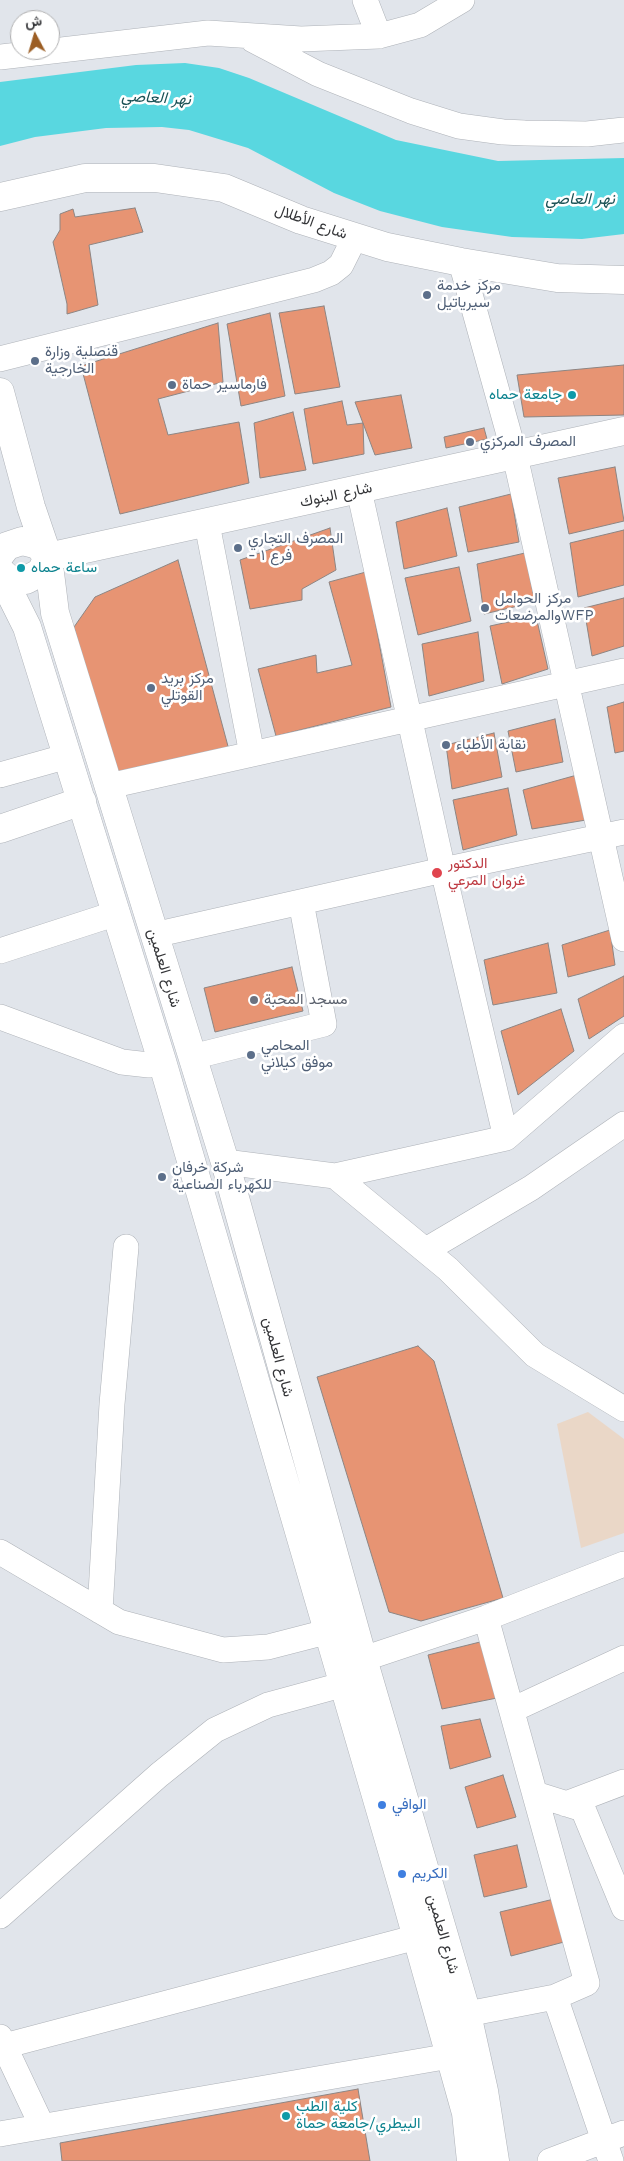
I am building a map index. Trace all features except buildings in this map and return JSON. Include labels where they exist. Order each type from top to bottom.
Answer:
[{"type":"main road","name":"شارع الأطلال","points":[[0,197],[85,178],[155,178],[224,188],[301,220],[386,247],[556,278],[624,280]]},
{"type":"main road","name":"شارع العلمين","points":[[0,392],[31,507],[48,557],[50,587],[55,613],[225,1162],[363,1659],[467,2014],[484,2091],[495,2161]]},
{"type":"main road","name":"شارع البنوك","points":[[48,557],[207,524],[624,431]]},
{"type":"main road","points":[[0,555],[7,546],[22,541],[38,545],[48,557],[41,572],[26,580],[17,581],[9,579],[0,572]]},
{"type":"main road","name":"شارع العلمين","points":[[0,572],[27,627],[162,1061],[330,1632],[417,1937],[466,2113],[471,2161]]},
{"type":"main road","points":[[0,829],[82,801]]},
{"type":"street","points":[[365,0],[379,36]]},
{"type":"street","points":[[0,57],[208,33],[301,40],[379,36],[420,26],[462,0]]},
{"type":"street","points":[[246,36],[318,74],[411,111],[459,126],[525,133],[588,134],[624,130]]},
{"type":"street","points":[[0,359],[314,280],[331,273],[341,265],[355,237]]},
{"type":"street","points":[[462,262],[515,456],[566,684],[613,834],[624,938]]},
{"type":"street","points":[[359,490],[506,1138]]},
{"type":"street","points":[[207,524],[252,754]]},
{"type":"street","points":[[110,786],[624,671]]},
{"type":"street","points":[[0,775],[68,756]]},
{"type":"street","points":[[154,935],[613,834]]},
{"type":"street","points":[[192,1057],[324,1024],[300,902]]},
{"type":"street","points":[[0,950],[117,913]]},
{"type":"street","points":[[0,1017],[122,1062],[149,1065],[162,1061]]},
{"type":"street","points":[[225,1162],[335,1176],[506,1138],[624,1036]]},
{"type":"street","points":[[426,1250],[531,1188],[624,1124]]},
{"type":"street","points":[[335,1176],[448,1269],[535,1355],[624,1409]]},
{"type":"street","points":[[100,1611],[112,1404],[126,1247]]},
{"type":"street","points":[[0,1552],[119,1622],[223,1650],[268,1647],[330,1632]]},
{"type":"street","points":[[363,1659],[486,1618],[624,1564]]},
{"type":"street","points":[[467,2014],[555,1997],[587,1983],[486,1618]]},
{"type":"street","points":[[512,1710],[624,1658]]},
{"type":"street","points":[[0,1916],[159,1775],[215,1730],[268,1706],[345,1684]]},
{"type":"street","points":[[566,1804],[624,1782]]},
{"type":"street","points":[[535,1794],[583,1809],[624,1908]]},
{"type":"street","points":[[42,2126],[2,2042],[417,1937]]},
{"type":"street","points":[[550,2161],[613,2145],[555,1997]]},
{"type":"street","points":[[0,2134],[450,2056]]},
{"type":"shaded area","points":[[588,1412],[624,1439],[624,1533],[581,1548],[557,1424]]},
{"type":"water","name":"نهر العاصي","points":[[185,63],[219,68],[249,78],[396,140],[498,161],[624,158],[624,234],[582,239],[512,237],[442,227],[380,211],[334,193],[248,148],[189,130],[162,127],[106,128],[35,137],[0,146],[0,82],[136,65]]},
{"type":"place","name":"مركز خدمة سيرياتيل","points":[[427,295]]},
{"type":"place","name":"قنصلية وزارة الخارجية","points":[[35,361]]},
{"type":"place","name":"فارماسير حماة","points":[[172,385]]},
{"type":"place","name":"جامعة حماه","points":[[572,395]]},
{"type":"place","name":"المصرف المركزي","points":[[470,442]]},
{"type":"place","name":"المصرف التجاري - فرع ١","points":[[238,548]]},
{"type":"place","name":"ساعة حماه","points":[[21,568]]},
{"type":"place","name":"مركز الحوامل والمرضعاتWFP","points":[[485,608]]},
{"type":"place","name":"مركز بريد القوتلي","points":[[151,688]]},
{"type":"place","name":"نقابة الأطباء","points":[[446,745]]},
{"type":"place","name":"الدكتور غزوان المرعي","points":[[437,873]]},
{"type":"place","name":"مسجد المحبة","points":[[254,1000]]},
{"type":"place","name":"المحامي موفق كيلاني","points":[[251,1055]]},
{"type":"place","name":"شركة خرفان للكهرباء الصناعية","points":[[162,1177]]},
{"type":"place","name":"الوافي","points":[[382,1805]]},
{"type":"place","name":"الكريم","points":[[402,1874]]},
{"type":"place","name":"كلية الطب البيطري/جامعة حماة","points":[[286,2116]]}]
